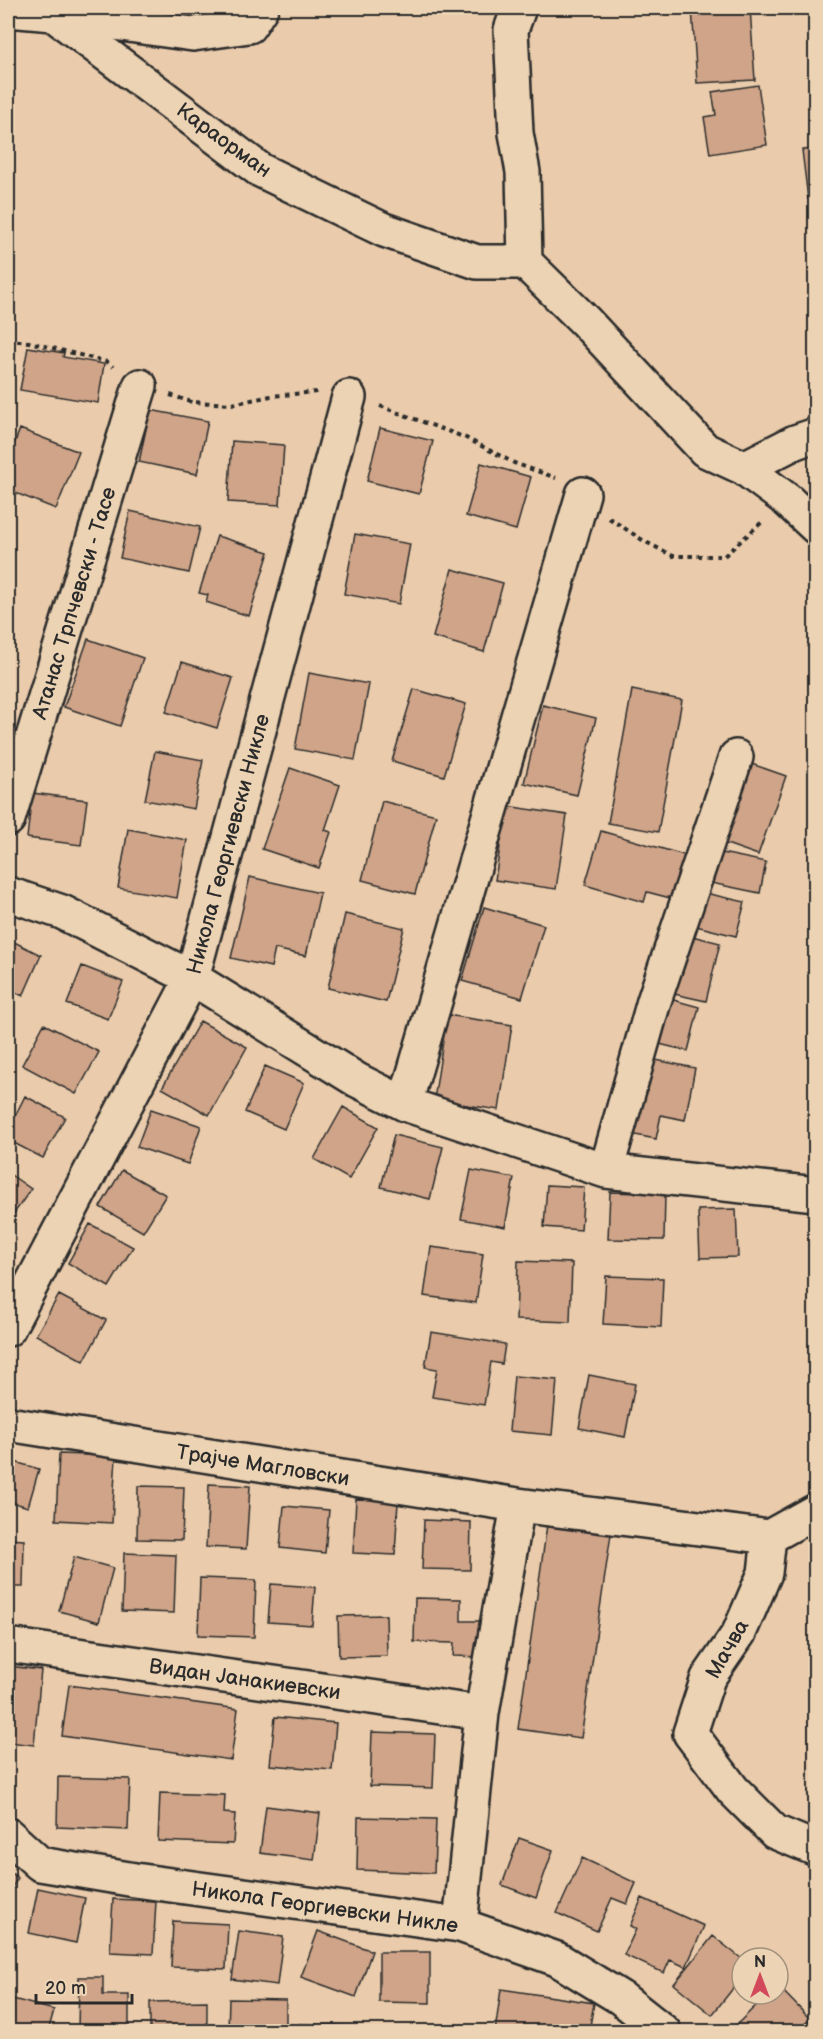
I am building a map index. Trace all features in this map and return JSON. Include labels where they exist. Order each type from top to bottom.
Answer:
[{"type":"street","points":[[8,10],[53,14],[193,34],[249,26],[261,8]]},
{"type":"street","points":[[519,8],[511,30],[516,133],[523,172],[525,261],[585,321],[705,450],[744,468],[787,500],[816,527]]},
{"type":"street","name":"Караорман","points":[[53,14],[260,170],[384,231],[477,262],[525,261]]},
{"type":"street","name":"Атанас Трпчевски - Тасе","points":[[8,819],[140,386]]},
{"type":"street","name":"Никола Георгиевски Никле","points":[[8,1329],[192,978],[349,397]]},
{"type":"street","points":[[744,468],[795,442],[816,435]]},
{"type":"street","points":[[405,1104],[583,494]]},
{"type":"street","points":[[606,1171],[654,1001],[735,757]]},
{"type":"street","points":[[8,894],[62,912],[192,978],[357,1080],[405,1104],[606,1171],[816,1194]]},
{"type":"street","name":"Трајче Магловски","points":[[8,1424],[518,1505],[769,1537]]},
{"type":"street","points":[[460,1925],[482,1713],[518,1505]]},
{"type":"street","points":[[769,1537],[816,1511]]},
{"type":"street","name":"Мачва","points":[[769,1537],[765,1573],[739,1633],[708,1678],[690,1733],[734,1790],[775,1832],[816,1849]]},
{"type":"street","name":"Видан Јанакиевски","points":[[8,1645],[482,1713]]},
{"type":"street","name":"Никола Георгиевски Никле","points":[[8,1835],[40,1864],[135,1880],[460,1925],[556,1959],[621,1998],[664,2031]]},
{"type":"path","points":[[8,340],[29,342],[107,362],[140,386],[192,402],[232,404],[271,396],[320,392],[349,397],[395,410],[466,438],[514,463],[556,478],[583,494],[614,522],[673,556],[724,556],[787,500]]},
{"type":"building","points":[[692,8],[750,8],[755,80],[697,83]]},
{"type":"building","points":[[758,85],[767,145],[710,154],[704,117],[716,115],[712,92]]},
{"type":"building","points":[[816,149],[816,199],[808,199],[802,150]]},
{"type":"building","points":[[28,347],[64,353],[63,357],[104,364],[98,403],[20,390]]},
{"type":"building","points":[[150,410],[208,421],[197,474],[139,462]]},
{"type":"building","points":[[380,428],[433,441],[419,494],[367,481]]},
{"type":"building","points":[[20,429],[79,452],[56,509],[8,490],[8,460]]},
{"type":"building","points":[[232,441],[284,445],[280,505],[228,502]]},
{"type":"building","points":[[481,463],[531,477],[516,530],[466,516]]},
{"type":"building","points":[[130,511],[200,527],[189,573],[120,558]]},
{"type":"building","points":[[355,534],[410,544],[399,604],[344,594]]},
{"type":"building","points":[[217,536],[269,552],[249,616],[206,602],[208,595],[199,593]]},
{"type":"building","points":[[452,569],[503,583],[484,652],[433,637]]},
{"type":"building","points":[[88,639],[143,658],[120,726],[64,707]]},
{"type":"building","points":[[182,662],[233,678],[217,728],[166,712]]},
{"type":"building","points":[[309,673],[369,684],[355,760],[295,749]]},
{"type":"building","points":[[414,689],[466,704],[444,776],[392,761]]},
{"type":"building","points":[[632,690],[682,700],[658,832],[608,823]]},
{"type":"building","points":[[543,705],[596,718],[577,795],[524,783]]},
{"type":"building","points":[[155,751],[203,760],[194,809],[145,800]]},
{"type":"building","points":[[746,762],[786,776],[758,855],[718,841]]},
{"type":"building","points":[[290,768],[340,785],[325,830],[331,832],[319,868],[262,849]]},
{"type":"building","points":[[32,793],[87,800],[81,845],[27,838]]},
{"type":"building","points":[[382,801],[436,815],[415,894],[362,880]]},
{"type":"building","points":[[506,806],[567,815],[556,889],[495,880]]},
{"type":"building","points":[[128,829],[187,840],[177,898],[118,888]]},
{"type":"building","points":[[601,831],[691,857],[678,900],[647,892],[644,902],[585,885]]},
{"type":"building","points":[[712,851],[766,862],[760,893],[706,882]]},
{"type":"building","points":[[250,877],[320,893],[306,956],[275,949],[271,967],[231,958]]},
{"type":"building","points":[[705,893],[745,902],[736,936],[696,926]]},
{"type":"building","points":[[484,907],[544,925],[522,998],[462,981]]},
{"type":"building","points":[[345,914],[404,928],[386,1002],[328,988]]},
{"type":"building","points":[[680,933],[720,943],[706,1001],[665,992]]},
{"type":"building","points":[[8,939],[41,955],[23,996],[8,989]]},
{"type":"building","points":[[82,966],[123,982],[108,1019],[67,1004]]},
{"type":"building","points":[[659,996],[699,1007],[688,1051],[647,1041]]},
{"type":"building","points":[[447,1015],[512,1025],[499,1110],[434,1100]]},
{"type":"building","points":[[200,1021],[247,1047],[209,1115],[162,1088]]},
{"type":"building","points":[[44,1024],[99,1052],[76,1094],[22,1065]]},
{"type":"building","points":[[641,1057],[695,1068],[685,1120],[661,1115],[656,1139],[625,1133]]},
{"type":"building","points":[[265,1066],[304,1083],[284,1129],[245,1112]]},
{"type":"building","points":[[25,1096],[65,1117],[43,1158],[8,1140],[8,1130]]},
{"type":"building","points":[[343,1107],[378,1127],[349,1179],[314,1159]]},
{"type":"building","points":[[151,1109],[201,1126],[188,1164],[137,1147]]},
{"type":"building","points":[[394,1135],[443,1147],[430,1199],[381,1187]]},
{"type":"building","points":[[122,1170],[166,1195],[143,1232],[100,1207]]},
{"type":"building","points":[[471,1170],[514,1178],[505,1227],[461,1219]]},
{"type":"building","points":[[8,1173],[31,1189],[8,1222]]},
{"type":"building","points":[[547,1185],[584,1187],[581,1230],[544,1227]]},
{"type":"building","points":[[610,1192],[665,1194],[664,1240],[608,1239]]},
{"type":"building","points":[[736,1209],[738,1257],[700,1258],[698,1210]]},
{"type":"building","points":[[90,1224],[133,1247],[109,1287],[68,1263]]},
{"type":"building","points":[[431,1247],[483,1254],[476,1303],[424,1296]]},
{"type":"building","points":[[518,1261],[572,1263],[570,1322],[516,1320]]},
{"type":"building","points":[[606,1276],[663,1278],[661,1327],[603,1324]]},
{"type":"building","points":[[59,1295],[106,1320],[84,1361],[36,1335]]},
{"type":"building","points":[[431,1332],[505,1344],[502,1364],[491,1362],[484,1405],[432,1397],[437,1369],[425,1367]]},
{"type":"building","points":[[589,1375],[635,1384],[625,1437],[579,1428]]},
{"type":"building","points":[[514,1376],[557,1380],[552,1435],[509,1431]]},
{"type":"building","points":[[59,1454],[116,1456],[112,1523],[56,1520]]},
{"type":"building","points":[[8,1460],[39,1469],[28,1507],[8,1501]]},
{"type":"building","points":[[209,1484],[250,1486],[246,1549],[206,1547]]},
{"type":"building","points":[[138,1486],[184,1487],[182,1540],[137,1539]]},
{"type":"building","points":[[356,1499],[398,1501],[395,1555],[353,1553]]},
{"type":"building","points":[[284,1506],[329,1510],[325,1553],[280,1548]]},
{"type":"building","points":[[424,1520],[471,1522],[470,1570],[422,1569]]},
{"type":"building","points":[[547,1525],[611,1534],[581,1738],[518,1729]]},
{"type":"building","points":[[8,1539],[24,1540],[23,1587],[8,1587]]},
{"type":"building","points":[[124,1553],[176,1555],[174,1613],[122,1611]]},
{"type":"building","points":[[74,1557],[113,1568],[99,1622],[59,1611]]},
{"type":"building","points":[[200,1578],[256,1580],[254,1637],[198,1635]]},
{"type":"building","points":[[271,1584],[315,1587],[312,1625],[268,1622]]},
{"type":"building","points":[[415,1598],[461,1599],[461,1621],[485,1621],[484,1657],[453,1656],[454,1643],[414,1642]]},
{"type":"building","points":[[386,1615],[387,1656],[339,1657],[338,1616]]},
{"type":"building","points":[[8,1666],[41,1670],[34,1745],[8,1742]]},
{"type":"building","points":[[69,1685],[238,1709],[231,1760],[62,1736]]},
{"type":"building","points":[[275,1717],[336,1723],[332,1770],[270,1765]]},
{"type":"building","points":[[372,1732],[435,1734],[433,1788],[370,1786]]},
{"type":"building","points":[[58,1777],[130,1779],[128,1830],[57,1827]]},
{"type":"building","points":[[160,1793],[225,1795],[224,1813],[235,1814],[233,1844],[158,1841]]},
{"type":"building","points":[[266,1806],[320,1813],[314,1860],[260,1853]]},
{"type":"building","points":[[358,1817],[436,1819],[434,1873],[357,1870]]},
{"type":"building","points":[[519,1838],[553,1850],[536,1898],[502,1885]]},
{"type":"building","points":[[582,1858],[636,1883],[627,1904],[612,1898],[597,1931],[557,1913]]},
{"type":"building","points":[[8,1870],[18,1878],[8,1894]]},
{"type":"building","points":[[38,1888],[85,1898],[76,1943],[29,1933]]},
{"type":"building","points":[[642,1898],[704,1926],[686,1967],[670,1960],[664,1973],[624,1955],[636,1929],[630,1926]]},
{"type":"building","points":[[113,1899],[156,1901],[153,1954],[110,1952]]},
{"type":"building","points":[[173,1921],[228,1924],[226,1969],[171,1967]]},
{"type":"building","points":[[239,1931],[283,1937],[277,1985],[232,1979]]},
{"type":"building","points":[[318,1931],[372,1951],[356,1997],[301,1977]]},
{"type":"building","points":[[713,1936],[730,1949],[730,1992],[712,2015],[674,1984]]},
{"type":"building","points":[[379,1952],[430,1952],[430,2003],[379,2002]]},
{"type":"building","points":[[79,1977],[103,1977],[103,1995],[129,1995],[129,2032],[78,2032]]},
{"type":"building","points":[[501,1989],[594,2003],[589,2032],[495,2032]]},
{"type":"building","points":[[790,1998],[810,2019],[796,2032],[729,2032],[756,2006],[790,2006]]},
{"type":"building","points":[[13,1999],[54,2010],[48,2032],[8,2032],[8,2019]]},
{"type":"building","points":[[229,1999],[286,2000],[286,2032],[228,2032]]},
{"type":"building","points":[[207,2001],[207,2032],[150,2032],[150,2002]]},
{"type":"building","points":[[299,2024],[353,2026],[353,2032],[299,2032]]}]
